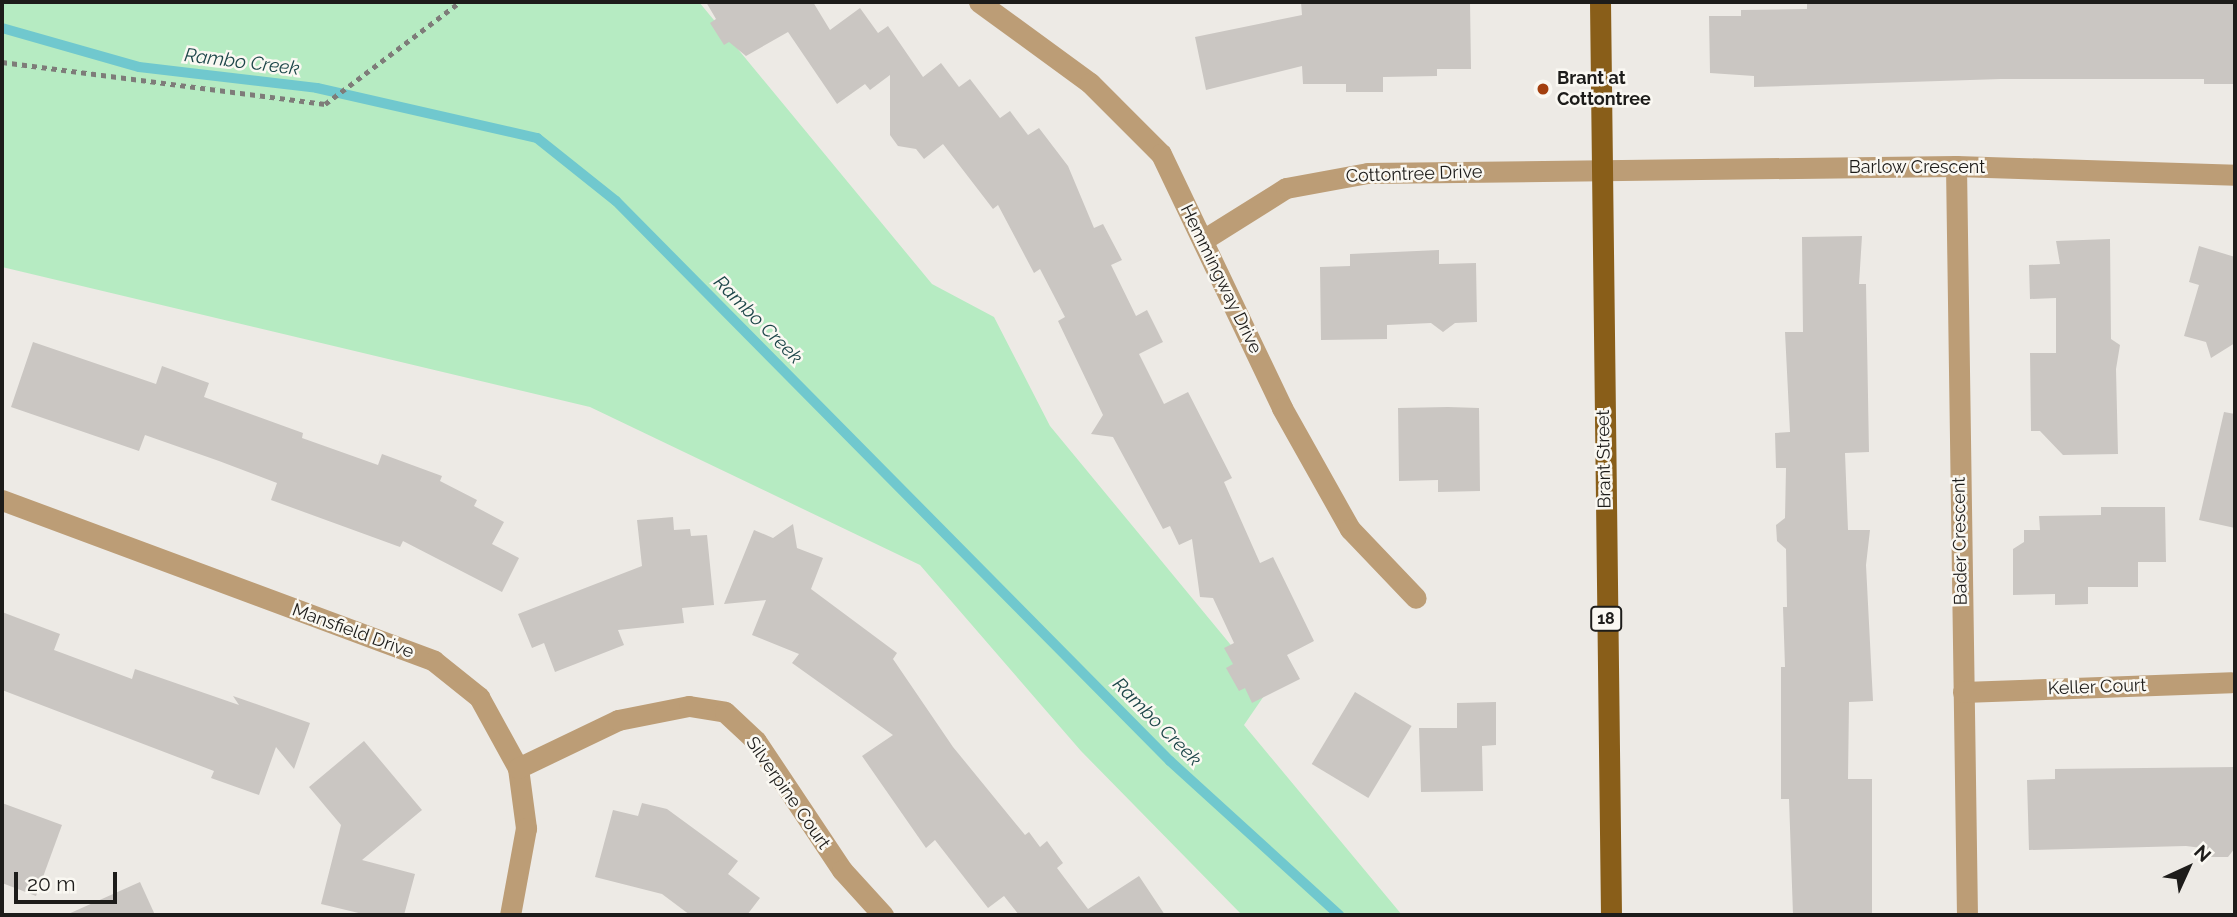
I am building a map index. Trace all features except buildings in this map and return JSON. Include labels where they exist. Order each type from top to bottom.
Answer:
[{"type":"main road","name":"Brant Street","points":[[1600,2],[1599,171],[1611,915]]},
{"type":"street","name":"Hemmingway Drive","points":[[979,2],[1090,83],[1161,154],[1282,408],[1350,529],[1416,598]]},
{"type":"street","name":"Barlow Crescent","points":[[1599,171],[1956,166],[2235,175]]},
{"type":"street","name":"Bader Crescent","points":[[1956,166],[1967,915]]},
{"type":"street","name":"Cottontree Drive","points":[[1203,240],[1286,188],[1327,178],[1368,173],[1599,171]]},
{"type":"street","name":"Mansfield Drive","points":[[2,500],[433,661],[479,697],[518,768],[526,828],[510,915]]},
{"type":"street","name":"Keller Court","points":[[1963,692],[2231,682]]},
{"type":"street","name":"Silverpine Court","points":[[518,768],[618,720],[689,706],[725,712],[756,741],[842,870],[883,915]]},
{"type":"path","points":[[2,62],[325,104],[460,2]]},
{"type":"green space","points":[[2,2],[699,2],[932,284],[994,317],[1050,426],[1268,690],[1244,725],[1402,915],[1242,915],[1081,751],[920,565],[590,407],[2,267]]},
{"type":"waterway","name":"Rambo Creek","points":[[2,28],[139,67],[317,88],[537,138],[616,201],[1170,761],[1339,915]]},
{"type":"place","name":"Brant at Cottontree","points":[[1543,89]]}]
